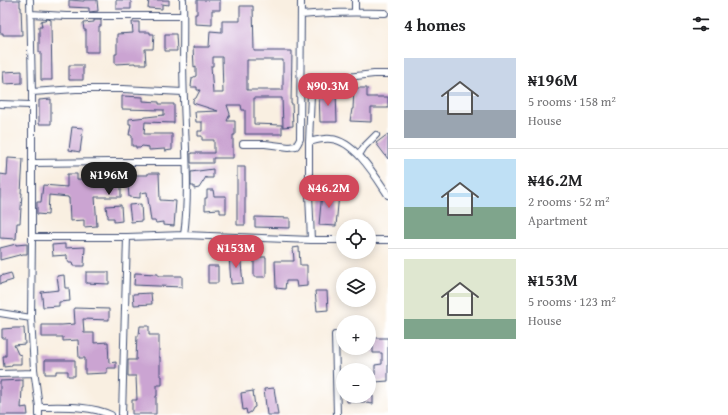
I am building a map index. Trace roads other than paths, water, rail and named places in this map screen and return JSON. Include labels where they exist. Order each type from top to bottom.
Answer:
[{"type":"street","points":[[30,0],[32,92],[31,318],[34,372],[39,415]]},
{"type":"street","points":[[183,0],[183,92],[186,162],[186,221],[184,235]]},
{"type":"street","points":[[243,144],[265,144],[289,147],[296,146],[300,139],[301,0]]},
{"type":"street","points":[[355,0],[355,12]]},
{"type":"street","points":[[301,15],[355,12],[385,13]]},
{"type":"street","points":[[30,14],[74,16],[183,16]]},
{"type":"street","points":[[311,240],[309,142],[311,94],[329,79],[388,74]]},
{"type":"street","points":[[32,92],[76,89],[123,89],[183,92]]},
{"type":"street","points":[[0,104],[31,105]]},
{"type":"street","points":[[359,155],[364,147],[376,135]]},
{"type":"street","points":[[309,142],[323,138],[333,139],[345,144],[359,155],[375,175],[388,195]]},
{"type":"street","points":[[32,163],[186,162]]},
{"type":"street","points":[[32,237],[127,237],[184,235],[336,240]]},
{"type":"street","points":[[122,415],[127,237]]},
{"type":"street","points":[[376,240],[388,240]]},
{"type":"street","points":[[0,313],[31,318]]},
{"type":"street","points":[[335,335],[337,415]]},
{"type":"street","points":[[0,374],[34,372]]},
{"type":"street","points":[[39,407],[90,408],[103,411],[111,415]]}]
